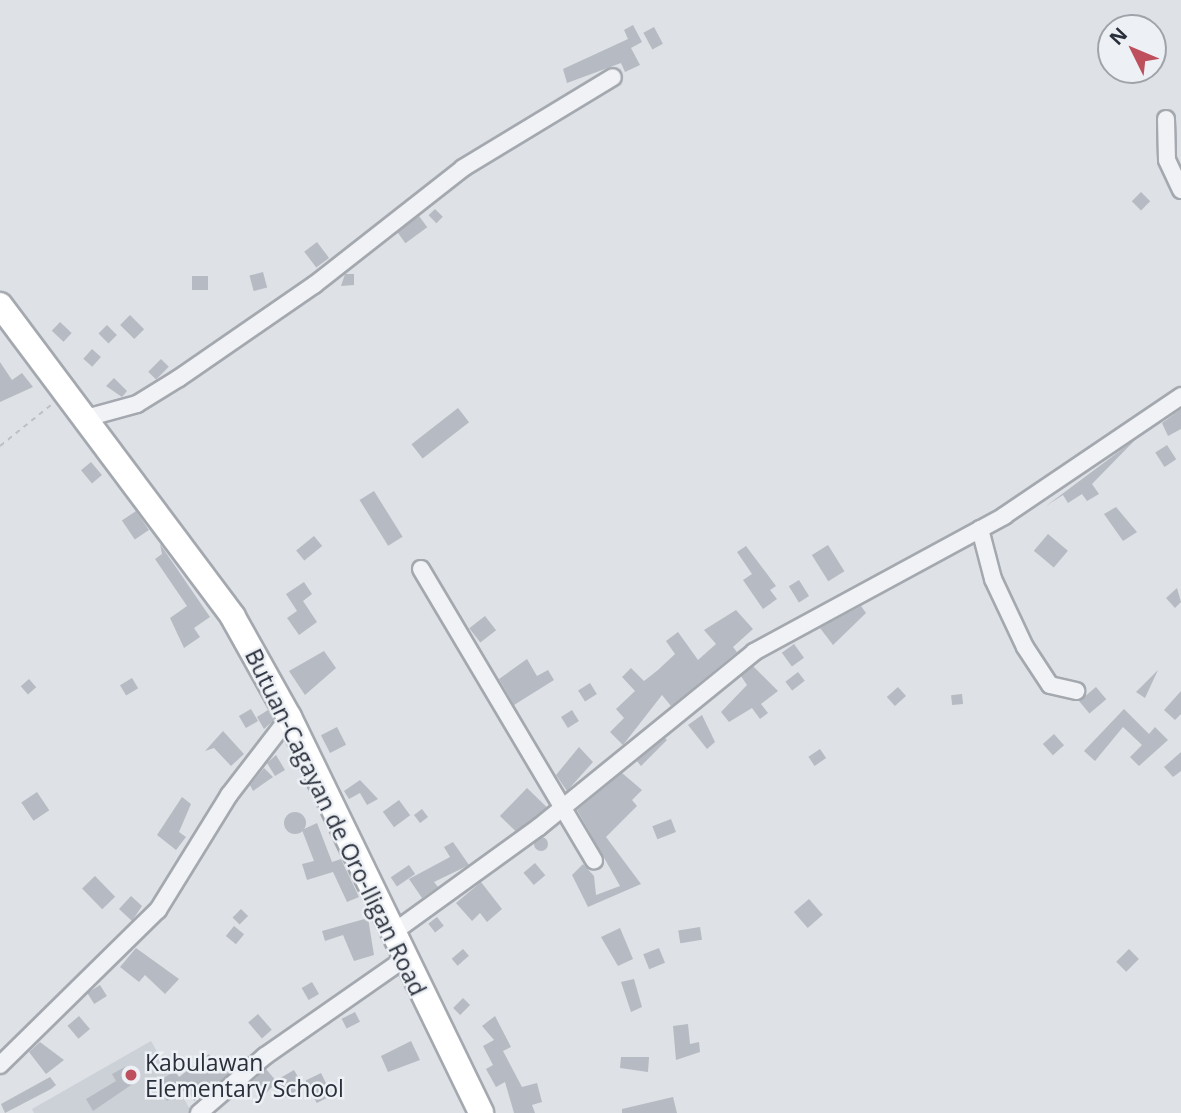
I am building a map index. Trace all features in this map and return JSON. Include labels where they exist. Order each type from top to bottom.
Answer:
[{"type":"highway","name":"Butuan-Cagayan de Oro-Iligan Road","points":[[0,305],[233,617],[289,717],[391,934],[481,1113]]},
{"type":"street","points":[[86,418],[137,404],[179,378],[314,285],[463,168],[613,77]]},
{"type":"street","points":[[1166,119],[1167,160],[1181,190]]},
{"type":"street","points":[[391,934],[560,809],[754,652],[980,529],[1181,396]]},
{"type":"street","points":[[980,529],[1002,601],[1025,648],[1050,685],[1076,691]]},
{"type":"street","points":[[421,569],[560,809],[594,860]]},
{"type":"street","points":[[0,1065],[158,910],[229,795],[289,717]]},
{"type":"street","points":[[200,1113],[265,1056],[404,959]]},
{"type":"path","points":[[0,446],[67,392]]},
{"type":"shaded area","name":"Kabulawan Elementary School","points":[[151,1041],[192,1113],[34,1113],[32,1109]]},
{"type":"building","points":[[633,25],[642,42],[631,48],[640,65],[625,72],[621,63],[567,83],[563,69],[628,39],[624,30]]},
{"type":"building","points":[[654,27],[663,44],[652,49],[643,33]]},
{"type":"building","points":[[1141,192],[1150,201],[1141,210],[1132,201]]},
{"type":"building","points":[[435,209],[443,217],[436,223],[429,215]]},
{"type":"building","points":[[419,216],[427,227],[405,243],[397,232]]},
{"type":"building","points":[[317,242],[329,258],[316,268],[304,252]]},
{"type":"building","points":[[263,272],[267,287],[254,291],[249,276]]},
{"type":"building","points":[[345,274],[354,274],[354,285],[341,286]]},
{"type":"building","points":[[192,276],[208,276],[208,290],[192,290]]},
{"type":"building","points":[[130,315],[144,329],[134,339],[120,325]]},
{"type":"building","points":[[60,322],[72,333],[64,342],[52,331]]},
{"type":"building","points":[[107,325],[117,335],[108,343],[99,333]]},
{"type":"building","points":[[92,349],[101,357],[92,367],[83,359]]},
{"type":"building","points":[[161,359],[169,367],[156,380],[148,372]]},
{"type":"building","points":[[0,362],[12,380],[22,373],[33,387],[0,402]]},
{"type":"building","points":[[114,378],[127,391],[122,397],[106,386]]},
{"type":"building","points":[[458,408],[469,422],[423,459],[412,444]]},
{"type":"building","points":[[1181,409],[1181,429],[1168,436],[1162,423]]},
{"type":"building","points":[[1137,438],[1092,484],[1099,494],[1087,501],[1082,494],[1068,503],[1063,495],[1046,506]]},
{"type":"building","points":[[1167,445],[1176,459],[1165,467],[1155,453]]},
{"type":"building","points":[[91,462],[102,475],[92,483],[81,470]]},
{"type":"building","points":[[374,491],[403,537],[388,546],[360,500]]},
{"type":"building","points":[[1116,507],[1137,532],[1123,541],[1104,514]]},
{"type":"building","points":[[136,511],[149,530],[135,540],[122,521]]},
{"type":"building","points":[[1048,534],[1068,551],[1054,568],[1034,551]]},
{"type":"building","points":[[314,536],[322,546],[304,561],[296,550]]},
{"type":"building","points":[[160,544],[210,617],[194,628],[200,637],[184,648],[170,618],[187,606],[155,559],[162,554]]},
{"type":"building","points":[[828,545],[844,571],[828,581],[812,555]]},
{"type":"building","points":[[746,546],[776,586],[770,590],[777,599],[763,609],[743,580],[752,574],[737,552]]},
{"type":"building","points":[[799,580],[809,596],[799,602],[789,586]]},
{"type":"building","points":[[304,582],[312,594],[303,601],[317,622],[299,635],[287,618],[297,611],[286,594]]},
{"type":"building","points":[[1177,588],[1181,602],[1175,608],[1166,598]]},
{"type":"building","points":[[861,606],[866,613],[833,645],[820,628]]},
{"type":"building","points":[[736,610],[753,629],[733,647],[737,652],[671,706],[662,695],[623,745],[610,732],[624,718],[616,709],[635,691],[622,677],[631,668],[644,681],[658,670],[675,654],[666,641],[678,632],[698,660],[716,644],[704,630]]},
{"type":"building","points":[[485,616],[496,630],[480,642],[469,628]]},
{"type":"building","points":[[794,644],[804,658],[792,667],[782,653]]},
{"type":"building","points":[[324,651],[336,668],[305,695],[289,671]]},
{"type":"building","points":[[527,659],[537,676],[548,670],[554,680],[514,705],[499,679]]},
{"type":"building","points":[[753,666],[778,691],[761,704],[768,713],[760,719],[752,708],[729,722],[721,712],[747,685],[741,676]]},
{"type":"building","points":[[1158,670],[1145,698],[1136,692]]},
{"type":"building","points":[[798,672],[805,681],[792,691],[785,682]]},
{"type":"building","points":[[132,678],[138,688],[126,695],[120,685]]},
{"type":"building","points":[[29,679],[36,687],[28,695],[21,686]]},
{"type":"building","points":[[590,683],[597,694],[585,701],[578,690]]},
{"type":"building","points":[[898,687],[906,696],[895,706],[887,697]]},
{"type":"building","points":[[1096,687],[1106,699],[1089,713],[1079,701]]},
{"type":"building","points":[[1181,691],[1181,714],[1175,720],[1164,710]]},
{"type":"building","points":[[962,694],[963,704],[952,705],[951,695]]},
{"type":"building","points":[[251,709],[258,721],[246,728],[239,716]]},
{"type":"building","points":[[1124,709],[1149,734],[1155,727],[1168,740],[1139,766],[1130,757],[1142,745],[1123,727],[1095,761],[1084,751]]},
{"type":"building","points":[[268,710],[274,720],[264,729],[257,717]]},
{"type":"building","points":[[572,710],[579,721],[568,728],[561,717]]},
{"type":"building","points":[[702,715],[715,742],[707,749],[688,725]]},
{"type":"building","points":[[337,727],[346,745],[330,753],[321,735]]},
{"type":"building","points":[[223,731],[244,754],[231,766],[214,748],[205,751]]},
{"type":"building","points":[[1054,734],[1064,745],[1053,755],[1043,744]]},
{"type":"building","points":[[665,738],[667,740],[641,766],[637,761]]},
{"type":"building","points":[[579,747],[593,762],[567,791],[556,775]]},
{"type":"building","points":[[820,749],[826,758],[815,766],[808,757]]},
{"type":"building","points":[[1181,752],[1181,771],[1173,777],[1164,767]]},
{"type":"building","points":[[276,755],[285,770],[275,776],[267,763]]},
{"type":"building","points":[[264,768],[273,777],[253,791],[250,785]]},
{"type":"building","points":[[622,773],[642,790],[632,800],[637,806],[606,837],[641,884],[588,907],[572,875],[583,864],[594,876],[596,895],[620,886],[577,810]]},
{"type":"building","points":[[360,780],[378,799],[367,805],[360,793],[349,799],[344,791]]},
{"type":"building","points":[[527,788],[547,807],[520,836],[500,816]]},
{"type":"building","points":[[37,792],[49,810],[34,821],[21,803]]},
{"type":"building","points":[[182,797],[191,804],[179,832],[186,837],[176,850],[157,835]]},
{"type":"building","points":[[399,800],[410,815],[394,827],[383,812]]},
{"type":"building","points":[[422,809],[428,817],[420,823],[414,815]]},
{"type":"building","points":[[295,812],[303,815],[306,823],[303,831],[295,834],[287,831],[284,823],[287,815]]},
{"type":"building","points":[[671,819],[676,832],[657,839],[652,826]]},
{"type":"building","points":[[317,823],[332,862],[341,859],[359,897],[347,902],[333,872],[307,880],[302,864],[314,861],[302,830]]},
{"type":"building","points":[[541,837],[546,839],[546,849],[541,851],[536,849],[534,844],[536,839]]},
{"type":"building","points":[[453,842],[469,865],[434,882],[438,887],[422,898],[409,879],[450,857],[444,847]]},
{"type":"building","points":[[535,863],[545,875],[534,885],[524,873]]},
{"type":"building","points":[[409,865],[415,874],[397,886],[391,877]]},
{"type":"building","points":[[95,876],[115,897],[102,909],[82,889]]},
{"type":"building","points":[[481,882],[502,909],[487,922],[480,913],[472,921],[456,903]]},
{"type":"building","points":[[131,896],[142,906],[132,921],[119,909]]},
{"type":"building","points":[[809,899],[823,915],[808,928],[794,912]]},
{"type":"building","points":[[241,909],[248,916],[240,925],[233,917]]},
{"type":"building","points":[[437,917],[444,926],[435,932],[428,924]]},
{"type":"building","points":[[368,918],[374,955],[354,961],[343,935],[325,941],[322,931]]},
{"type":"building","points":[[234,926],[244,934],[236,944],[226,936]]},
{"type":"building","points":[[700,927],[702,940],[680,943],[678,930]]},
{"type":"building","points":[[620,928],[633,959],[618,966],[601,937]]},
{"type":"building","points":[[136,948],[179,979],[165,994],[145,975],[139,982],[120,967]]},
{"type":"building","points":[[659,948],[665,963],[649,969],[643,954]]},
{"type":"building","points":[[463,949],[469,956],[458,966],[452,959]]},
{"type":"building","points":[[1129,949],[1139,959],[1126,972],[1116,962]]},
{"type":"building","points":[[634,979],[642,1007],[631,1012],[621,982]]},
{"type":"building","points":[[312,982],[319,994],[309,1000],[302,988]]},
{"type":"building","points":[[100,985],[107,996],[94,1004],[87,993]]},
{"type":"building","points":[[463,998],[470,1005],[460,1015],[453,1008]]},
{"type":"building","points":[[355,1012],[360,1022],[347,1029],[342,1019]]},
{"type":"building","points":[[258,1014],[272,1030],[262,1038],[248,1023]]},
{"type":"building","points":[[79,1016],[90,1029],[78,1039],[68,1026]]},
{"type":"building","points":[[495,1016],[511,1047],[503,1051],[522,1087],[537,1083],[542,1102],[532,1105],[535,1113],[514,1113],[505,1082],[496,1087],[486,1069],[493,1065],[483,1046],[494,1040],[482,1026]]},
{"type":"building","points":[[688,1024],[690,1044],[699,1042],[700,1052],[676,1060],[673,1026]]},
{"type":"building","points":[[411,1041],[420,1060],[388,1072],[381,1056]]},
{"type":"building","points":[[40,1042],[64,1060],[46,1074],[29,1052]]},
{"type":"building","points":[[209,1054],[219,1073],[231,1072],[194,1101],[187,1089],[167,1101],[156,1083],[175,1071],[179,1077]]},
{"type":"building","points":[[621,1057],[649,1057],[648,1072],[620,1068]]},
{"type":"building","points":[[125,1067],[134,1083],[93,1111],[86,1099],[116,1081],[112,1074]]},
{"type":"building","points":[[266,1069],[277,1082],[265,1094],[256,1084],[249,1091],[246,1087]]},
{"type":"building","points":[[294,1070],[304,1087],[286,1098],[276,1080]]},
{"type":"building","points":[[321,1073],[332,1095],[317,1103],[306,1080]]},
{"type":"building","points":[[50,1077],[56,1085],[51,1089],[5,1113],[1,1104]]},
{"type":"building","points":[[673,1097],[677,1113],[622,1113],[622,1109]]},
{"type":"place","name":"Kabulawan Elementary School","points":[[131,1075]]}]
